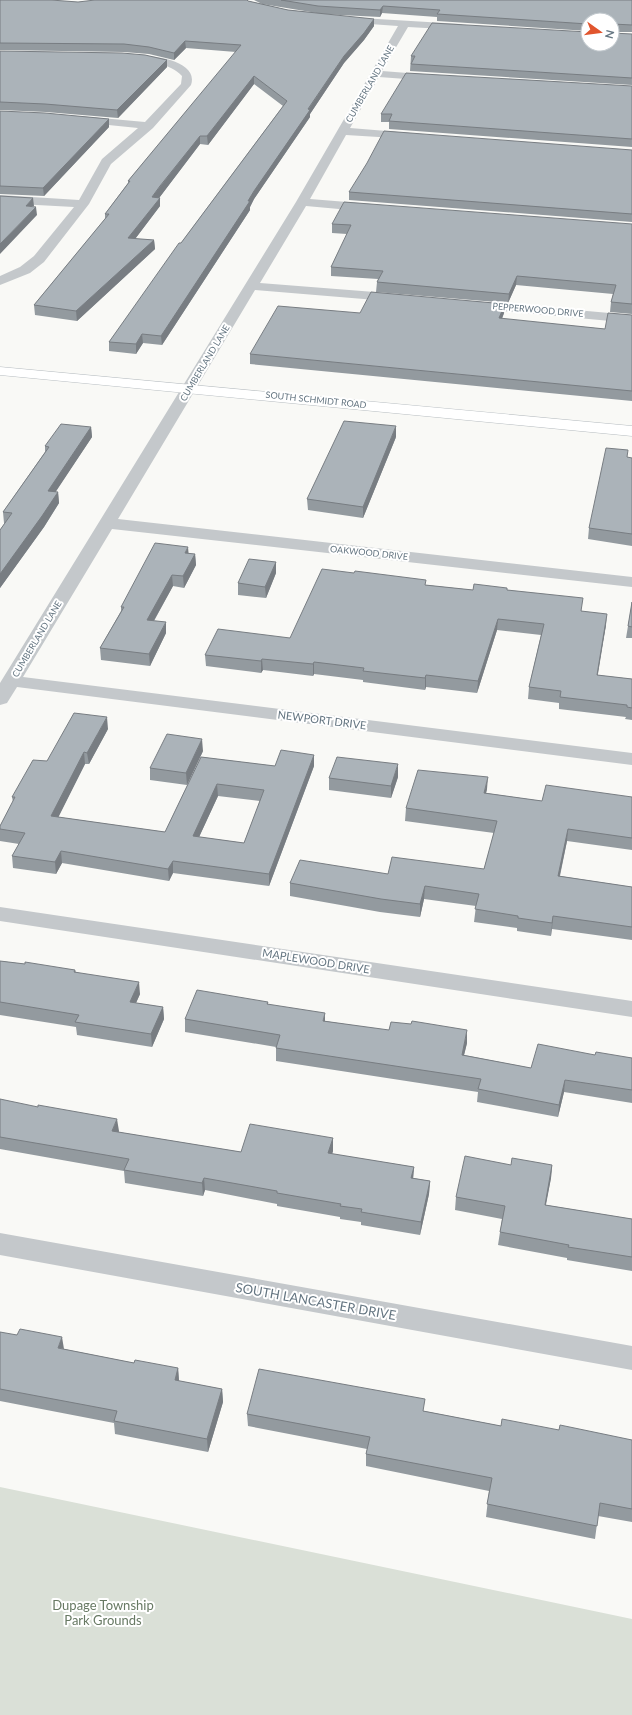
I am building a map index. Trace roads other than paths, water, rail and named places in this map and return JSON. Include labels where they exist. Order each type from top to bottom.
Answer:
[{"type":"street","points":[[334,19],[469,27]]},
{"type":"street","name":"CUMBERLAND LANE","points":[[0,699],[252,286],[344,131],[405,23]]},
{"type":"street","points":[[0,281],[25,270],[39,259],[83,204],[106,162],[149,126],[186,85],[188,75],[177,66],[154,59],[128,57]]},
{"type":"street","points":[[376,74],[446,79]]},
{"type":"street","points":[[68,118],[149,126]]},
{"type":"street","points":[[344,131],[421,137]]},
{"type":"street","points":[[0,199],[83,204]]},
{"type":"street","points":[[302,202],[381,209]]},
{"type":"street","points":[[252,286],[410,299]]},
{"type":"street","name":"PEPPERWOOD DRIVE","points":[[458,303],[632,319]]},
{"type":"street","name":"SOUTH SCHMIDT ROAD","points":[[0,371],[632,431]]},
{"type":"street","name":"OAKWOOD DRIVE","points":[[106,524],[632,582]]},
{"type":"street","name":"NEWPORT DRIVE","points":[[12,681],[632,759]]},
{"type":"street","name":"MAPLEWOOD DRIVE","points":[[0,914],[632,1009]]},
{"type":"street","name":"SOUTH LANCASTER DRIVE","points":[[0,1244],[632,1358]]},
{"type":"park label","name":"Dupage Township Park Grounds","points":[[103,1612]]}]
